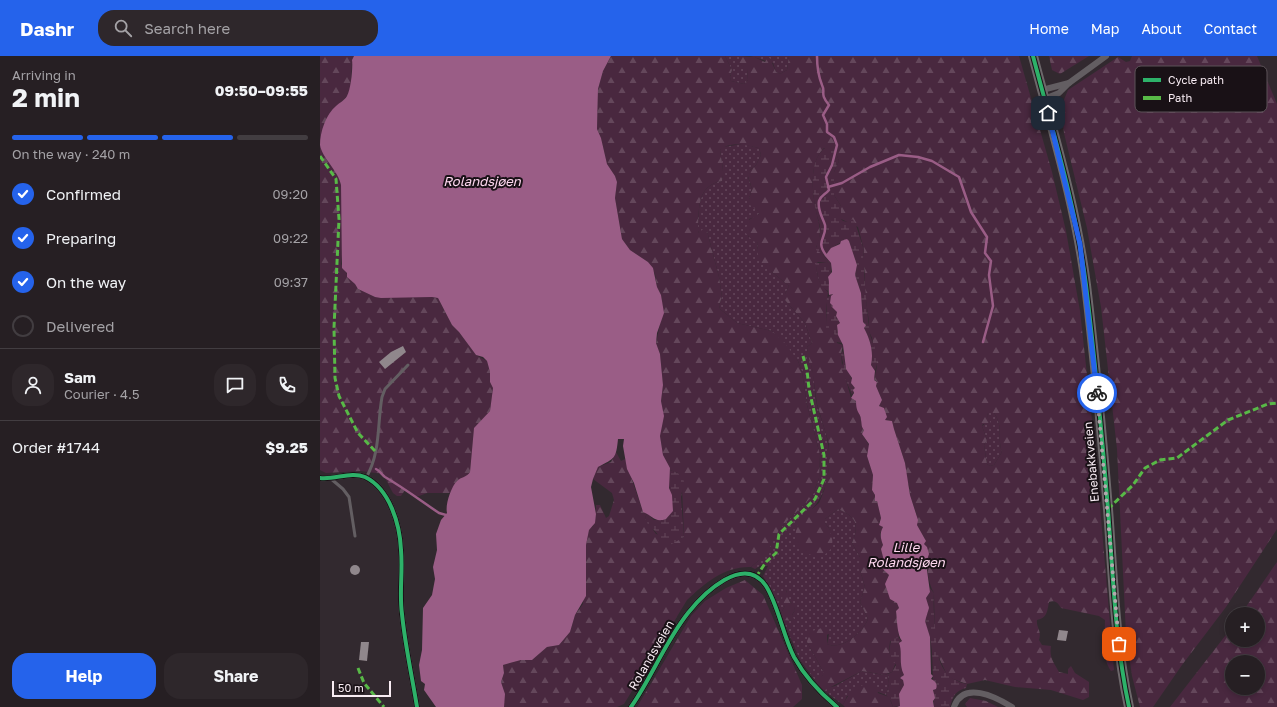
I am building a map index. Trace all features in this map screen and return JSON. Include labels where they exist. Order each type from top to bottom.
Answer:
[{"type":"main road","name":"Enebakkveien","points":[[1032,56],[1068,193],[1083,264],[1104,458],[1119,644],[1129,707]]},
{"type":"street","points":[[1043,95],[1059,93],[1069,83],[1106,56]]},
{"type":"street","points":[[1043,95],[1069,83]]},
{"type":"street","points":[[320,478],[352,475],[366,478],[378,487],[386,499],[399,531],[402,554],[400,591],[402,614],[410,674],[417,707]]},
{"type":"street","name":"Rolandsveien","points":[[631,707],[669,640],[689,612],[717,584],[728,577],[744,574],[756,577],[766,587],[789,646],[800,667],[813,685],[834,706]]},
{"type":"street","points":[[954,707],[957,700],[963,694],[976,692],[994,697],[1012,707]]},
{"type":"lane","points":[[366,478],[373,466],[376,452],[382,397],[385,389],[408,365]]},
{"type":"lane","points":[[330,478],[343,489],[349,497],[354,536]]},
{"type":"green space","points":[[320,56],[354,56],[352,60],[351,85],[348,95],[329,115],[333,167],[338,175],[341,185],[343,247],[341,264],[358,289],[375,297],[438,298],[452,325],[476,355],[487,361],[490,372],[490,382],[493,388],[490,411],[474,429],[470,472],[468,475],[457,481],[450,493],[427,493],[419,496],[413,496],[405,490],[401,496],[397,496],[393,493],[383,474],[361,471],[326,473],[320,470]]},
{"type":"green space","points":[[611,56],[725,56],[732,70],[730,76],[731,81],[744,84],[748,80],[747,69],[737,63],[738,60],[741,59],[741,56],[754,57],[765,62],[770,58],[776,72],[780,74],[787,70],[789,56],[1019,56],[1052,172],[1066,231],[1080,311],[1095,448],[1114,670],[1111,671],[1106,659],[1104,646],[1105,620],[1099,616],[1061,608],[1056,602],[1051,601],[1049,602],[1045,616],[1037,620],[1037,623],[1040,634],[1039,640],[1042,645],[1051,646],[1051,657],[1059,672],[1068,674],[1068,669],[1071,666],[1075,673],[1089,682],[1089,697],[1083,700],[1051,690],[1015,687],[985,680],[967,684],[947,675],[935,649],[934,593],[928,575],[924,543],[925,539],[917,525],[917,516],[907,482],[905,463],[892,421],[885,420],[885,410],[879,406],[882,400],[876,386],[877,381],[874,380],[877,366],[872,338],[868,329],[869,322],[865,293],[863,258],[864,250],[858,227],[841,219],[841,206],[834,195],[834,172],[839,161],[834,148],[824,148],[819,154],[814,169],[813,195],[820,229],[816,247],[829,261],[827,263],[818,262],[816,264],[817,273],[822,286],[828,292],[826,312],[827,327],[834,333],[837,343],[843,345],[841,354],[842,365],[851,398],[856,401],[864,430],[862,434],[869,445],[867,456],[873,475],[872,490],[875,495],[875,501],[877,501],[881,518],[879,523],[883,527],[880,534],[883,545],[882,552],[886,565],[885,570],[889,575],[886,583],[889,595],[898,603],[899,608],[896,611],[899,638],[890,641],[889,653],[896,662],[892,672],[884,675],[862,671],[825,690],[820,688],[818,685],[817,680],[823,675],[823,671],[807,642],[809,632],[822,628],[827,630],[827,644],[833,645],[845,643],[851,639],[862,629],[868,619],[860,602],[865,587],[860,570],[860,557],[852,543],[856,526],[855,522],[849,515],[838,509],[825,519],[825,523],[830,531],[832,545],[831,549],[823,555],[815,556],[806,553],[796,544],[795,540],[798,521],[819,503],[824,491],[829,469],[829,444],[817,404],[812,368],[807,347],[812,343],[805,323],[785,300],[785,294],[789,286],[760,262],[757,250],[758,243],[753,241],[744,231],[747,226],[747,221],[759,214],[759,212],[750,205],[749,199],[752,189],[747,173],[756,165],[761,155],[759,148],[739,144],[728,145],[720,150],[723,169],[722,181],[714,183],[703,193],[699,207],[698,231],[699,233],[703,229],[707,231],[719,277],[722,297],[719,305],[720,309],[737,323],[772,331],[785,343],[798,361],[802,372],[807,405],[820,455],[819,478],[812,497],[784,524],[767,553],[751,567],[733,569],[716,577],[687,600],[624,704],[617,707],[504,707],[504,691],[501,682],[504,673],[503,665],[521,660],[532,660],[547,647],[559,645],[570,632],[575,615],[583,604],[586,572],[586,545],[589,529],[593,526],[596,514],[596,505],[600,505],[606,518],[609,516],[614,500],[612,493],[593,479],[598,467],[611,462],[616,452],[621,461],[625,459],[643,512],[647,513],[645,518],[656,534],[680,539],[684,537],[682,488],[678,473],[670,470],[663,455],[660,436],[663,412],[661,401],[663,385],[660,354],[656,343],[663,310],[661,295],[657,287],[655,274],[648,262],[630,250],[622,239],[615,198],[617,182],[607,164],[601,138],[597,129],[598,89],[603,71]],"holes":[[[988,413],[994,413],[999,423],[1002,452],[994,465],[990,466],[987,464],[984,445],[987,440],[982,426],[983,424],[992,425],[987,416]]]},
{"type":"green space","points":[[725,56],[741,56],[741,65],[747,68],[748,80],[744,84],[731,81],[730,77],[732,70]]},
{"type":"green space","points":[[750,56],[789,56],[787,70],[780,74],[776,72],[773,63]]},
{"type":"green space","points":[[1049,56],[1089,56],[1060,74],[1052,70]]},
{"type":"green space","points":[[1132,56],[1257,56],[1261,66],[1135,66],[1135,112],[1267,112],[1267,80],[1277,104],[1277,529],[1226,607],[1182,665],[1153,707],[1140,707],[1132,676],[1126,634],[1117,449],[1101,307],[1087,228],[1064,133],[1061,107],[1068,90],[1118,57],[1126,62],[1130,61]]},
{"type":"green space","points":[[743,144],[759,148],[761,155],[756,165],[750,170],[748,177],[752,189],[749,199],[755,209],[760,212],[756,217],[749,219],[748,236],[758,243],[757,250],[772,272],[789,286],[785,294],[785,300],[805,323],[812,343],[807,347],[813,373],[815,396],[827,438],[829,469],[828,478],[822,495],[812,509],[831,531],[825,523],[825,519],[838,509],[849,515],[855,522],[856,531],[852,543],[860,557],[860,570],[865,587],[860,602],[868,619],[857,634],[845,643],[839,645],[827,644],[829,634],[807,642],[823,671],[823,675],[817,683],[800,660],[783,620],[793,621],[792,615],[795,610],[787,596],[786,590],[785,606],[781,613],[763,576],[768,566],[763,564],[755,569],[751,567],[758,561],[784,524],[812,497],[819,478],[820,455],[807,405],[802,372],[798,361],[772,331],[737,323],[720,309],[719,305],[722,297],[719,277],[707,231],[699,233],[698,231],[699,207],[703,193],[714,183],[722,181],[723,169],[720,150],[722,147]]},
{"type":"green space","points":[[829,146],[834,148],[839,161],[834,172],[834,195],[841,206],[841,219],[849,222],[852,219],[855,222],[864,250],[863,258],[869,328],[877,359],[875,371],[871,365],[871,346],[864,328],[866,324],[863,322],[861,293],[855,275],[857,265],[849,241],[842,242],[829,251],[825,256],[816,250],[820,229],[813,194],[813,175],[818,157],[822,150]]},
{"type":"green space","points":[[829,261],[831,263],[831,273],[828,291],[821,286],[815,263],[827,263]]},
{"type":"green space","points":[[832,293],[833,306],[837,312],[836,316],[840,323],[837,325],[837,331],[842,343],[836,342],[834,333],[826,329],[827,298]]},
{"type":"green space","points":[[843,351],[846,369],[849,372],[855,388],[852,395],[841,368],[843,363],[841,354]]},
{"type":"green space","points":[[988,413],[994,413],[999,423],[1002,452],[994,465],[990,466],[987,464],[984,445],[987,440],[982,426],[989,421],[987,416]]},
{"type":"green space","points":[[670,470],[678,473],[684,481],[681,497],[684,537],[672,544],[667,545],[653,529],[650,529],[645,518],[647,513],[654,520],[667,518],[672,512],[672,500],[668,480]]},
{"type":"green space","points":[[1277,562],[1277,707],[1170,707],[1225,636],[1225,647],[1265,647],[1265,607],[1246,607]]},
{"type":"green space","points":[[745,580],[763,595],[802,685],[802,699],[793,707],[637,707],[691,616],[705,601],[726,588]]},
{"type":"green space","points":[[929,587],[934,593],[936,636],[940,663],[950,676],[957,681],[967,684],[966,688],[955,694],[950,707],[934,707],[932,651],[930,637],[924,619],[928,612],[926,598],[930,592]]},
{"type":"green space","points":[[786,590],[790,602],[794,605],[795,610],[792,615],[794,619],[793,621],[783,620],[781,613],[785,606],[782,598]]},
{"type":"green space","points":[[899,638],[902,641],[900,642],[904,675],[900,678],[903,679],[904,685],[899,700],[900,706],[893,707],[891,701],[886,695],[889,684],[888,674],[892,672],[896,665],[889,653],[891,639]]},
{"type":"green space","points":[[862,671],[888,674],[889,684],[886,695],[878,692],[847,696],[843,705],[822,689],[835,686]]},
{"type":"green space","points":[[867,684],[876,686],[878,693],[889,697],[893,707],[845,707],[843,705],[852,692],[858,687]]},
{"type":"green space","points":[[970,698],[986,701],[998,707],[967,707],[965,704]]},
{"type":"water","name":"Rolandsjøen","points":[[354,56],[611,56],[603,71],[598,89],[597,129],[601,138],[607,164],[617,182],[615,198],[622,239],[630,250],[648,262],[653,268],[657,287],[661,295],[664,313],[657,333],[656,343],[660,354],[663,385],[661,401],[664,416],[660,436],[663,455],[670,468],[669,488],[672,495],[673,511],[666,519],[662,520],[654,518],[643,512],[634,483],[627,469],[623,446],[624,439],[618,439],[614,457],[598,467],[591,487],[596,514],[595,523],[589,530],[586,545],[586,596],[575,615],[570,632],[559,645],[547,647],[532,660],[521,660],[503,665],[504,673],[501,682],[505,694],[504,707],[436,707],[424,690],[425,684],[421,681],[419,665],[422,650],[423,608],[432,595],[435,579],[433,567],[437,550],[436,534],[441,520],[447,513],[448,501],[453,487],[457,481],[470,472],[474,428],[490,411],[493,388],[490,382],[490,372],[487,361],[483,357],[476,355],[452,325],[438,298],[375,297],[358,289],[347,277],[347,273],[342,268],[341,185],[337,174],[321,150],[320,140],[322,129],[332,109],[347,96],[350,88],[352,60]]},
{"type":"water","name":"Lille Rolandsjøen","points":[[847,239],[857,265],[855,275],[861,293],[863,322],[866,325],[864,328],[871,346],[871,365],[875,371],[874,380],[877,382],[876,386],[882,400],[879,406],[884,408],[887,417],[885,420],[892,421],[905,463],[910,495],[918,520],[917,525],[926,541],[924,544],[927,547],[929,554],[926,563],[930,592],[926,598],[929,608],[925,621],[930,637],[931,674],[933,676],[931,679],[937,686],[936,689],[933,690],[935,698],[933,701],[934,707],[897,707],[900,706],[899,694],[904,685],[903,680],[900,678],[904,675],[901,666],[901,650],[899,643],[902,641],[898,631],[896,611],[899,608],[897,603],[890,599],[885,584],[889,575],[883,569],[886,569],[881,549],[883,545],[881,534],[883,527],[879,525],[881,518],[877,501],[875,501],[875,495],[872,490],[873,475],[867,456],[869,444],[862,434],[864,430],[856,401],[851,398],[855,388],[851,383],[852,378],[846,369],[843,345],[838,335],[837,325],[840,323],[836,316],[837,312],[830,303],[831,296],[833,294],[829,295],[828,277],[832,272],[831,263],[825,256],[831,248]]},
{"type":"building","points":[[403,346],[406,352],[385,369],[379,362],[391,352]]},
{"type":"building","points":[[353,565],[357,565],[359,566],[359,574],[353,575],[350,572],[350,568]]},
{"type":"building","points":[[1059,630],[1068,631],[1066,641],[1057,640]]},
{"type":"building","points":[[361,642],[369,642],[367,661],[359,660]]},
{"type":"waterway","points":[[817,56],[823,96],[829,105],[823,115],[827,124],[827,132],[834,137],[837,145],[832,165],[826,177],[829,190],[821,197],[819,201],[819,211],[825,225],[821,246],[826,255]]},
{"type":"waterway","points":[[828,187],[842,183],[870,167],[899,155],[918,157],[932,161],[959,177],[971,212],[987,237],[985,253],[991,261],[989,275],[993,306],[983,342]]},
{"type":"waterway","points":[[376,469],[385,477],[439,513],[446,515]]},
{"type":"marked path","points":[[320,156],[336,179],[339,219],[334,328],[335,378],[339,396],[358,433],[376,452]]},
{"type":"marked path","points":[[756,577],[766,562],[776,553],[779,534],[815,499],[824,479],[824,455],[803,356]]},
{"type":"marked path","points":[[1108,509],[1133,485],[1145,468],[1160,460],[1177,458],[1228,420],[1268,404],[1277,403]]},
{"type":"marked path","points":[[358,668],[364,683],[384,707]]},
{"type":"cycle path","points":[[1033,56],[1070,198],[1082,256],[1101,425],[1118,633],[1124,683],[1129,707]]},
{"type":"cycle path","points":[[320,478],[349,475],[360,475],[365,477],[381,490],[392,509],[396,519],[400,540],[401,606],[417,707]]},
{"type":"cycle path","points":[[631,707],[646,684],[672,636],[688,613],[713,587],[736,575],[747,574],[757,577],[766,586],[774,602],[790,648],[798,664],[813,684],[837,707]]},
{"type":"way so far","points":[[1097,393],[1104,458],[1119,644]]},
{"type":"route","points":[[1048,113],[1080,244],[1087,293],[1097,393]]}]
